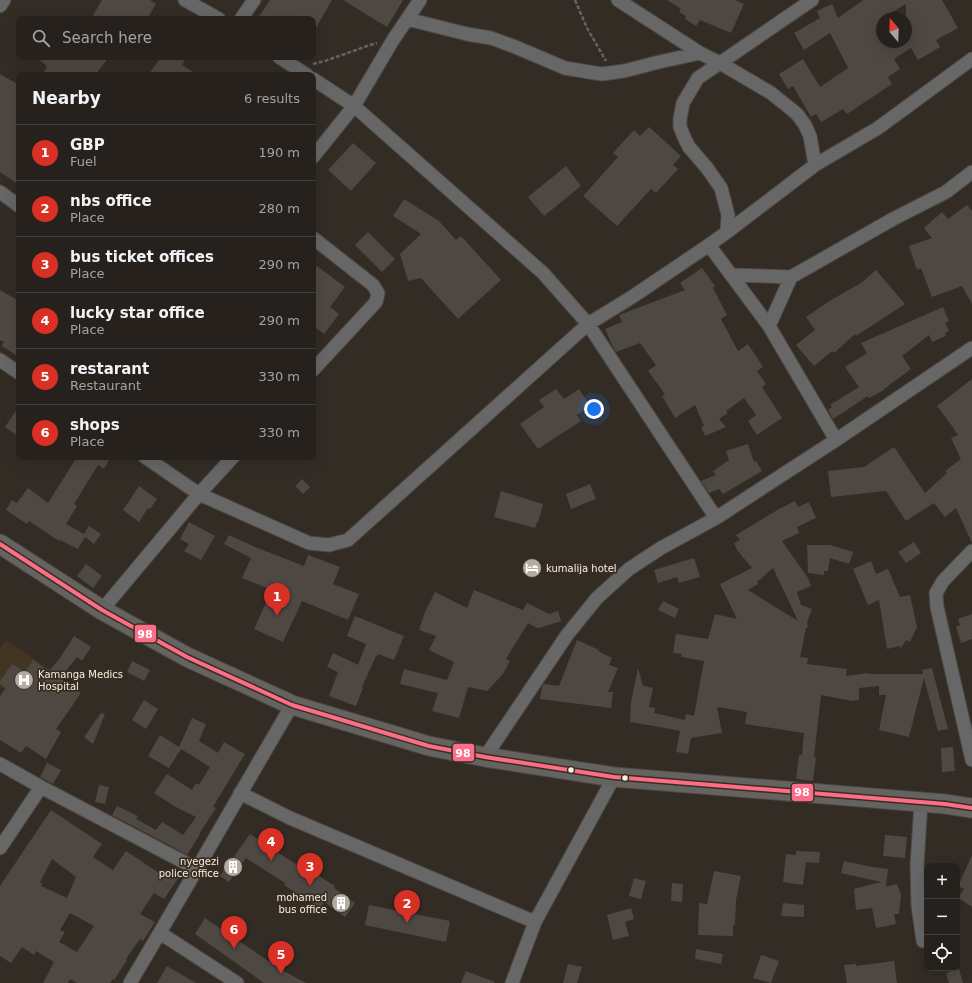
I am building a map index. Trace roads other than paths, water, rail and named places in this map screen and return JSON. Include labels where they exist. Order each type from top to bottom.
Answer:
[{"type":"highway","points":[[0,544],[102,610],[187,658],[292,705],[429,746],[485,758],[614,777],[945,804],[972,808]]},
{"type":"street","points":[[0,6],[4,0]]},
{"type":"street","points":[[185,0],[214,16]]},
{"type":"street","points":[[243,16],[254,0]]},
{"type":"street","points":[[316,153],[354,106],[393,40],[420,0]]},
{"type":"street","points":[[618,0],[700,53],[720,63],[770,94],[797,114],[805,125],[810,136],[816,165]]},
{"type":"street","points":[[728,232],[728,215],[721,188],[689,147],[680,127],[680,113],[683,103],[698,78],[812,0]]},
{"type":"street","points":[[407,19],[467,34],[491,38],[565,68],[602,74],[624,71],[700,53]]},
{"type":"street","points":[[284,60],[302,72]]},
{"type":"street","points":[[149,460],[199,494],[309,543],[329,545],[348,540],[588,324],[632,297],[728,232],[816,165],[878,128],[972,60]]},
{"type":"street","points":[[316,81],[354,106],[543,273],[588,324],[716,518]]},
{"type":"street","points":[[731,275],[791,277],[893,219],[946,192],[972,172]]},
{"type":"street","points":[[0,192],[16,204]]},
{"type":"street","points":[[316,240],[373,285],[378,294],[376,302],[316,367]]},
{"type":"street","points":[[709,245],[769,326],[836,440]]},
{"type":"street","points":[[769,326],[791,277]]},
{"type":"street","points":[[485,758],[567,634],[597,598],[629,569],[661,548],[716,518],[836,440],[972,348]]},
{"type":"street","points":[[0,360],[16,371]]},
{"type":"street","points":[[102,610],[199,494],[230,460]]},
{"type":"street","points":[[972,551],[943,581],[936,593],[937,607],[972,760]]},
{"type":"street","points":[[130,983],[292,705]]},
{"type":"street","points":[[0,764],[196,869]]},
{"type":"street","points":[[512,983],[535,922],[614,777]]},
{"type":"street","points":[[0,848],[41,787]]},
{"type":"street","points":[[240,793],[290,818],[535,922]]},
{"type":"street","points":[[921,802],[917,865],[918,906],[923,941]]},
{"type":"street","points":[[160,933],[237,983]]},
{"type":"place","name":"kumalija hotel","points":[[532,568]]},
{"type":"place","name":"GBP","points":[[277,616]]},
{"type":"place","name":"Kamanga Medics Hospital","points":[[24,680]]},
{"type":"place","name":"lucky star office","points":[[271,861]]},
{"type":"place","name":"nyegezi police office","points":[[233,867]]},
{"type":"place","name":"bus ticket offices","points":[[310,886]]},
{"type":"place","name":"mohamed bus office","points":[[341,903]]},
{"type":"place","name":"nbs office","points":[[407,923]]},
{"type":"place","name":"shops","points":[[234,949]]},
{"type":"place","name":"restarant","points":[[281,974]]}]
